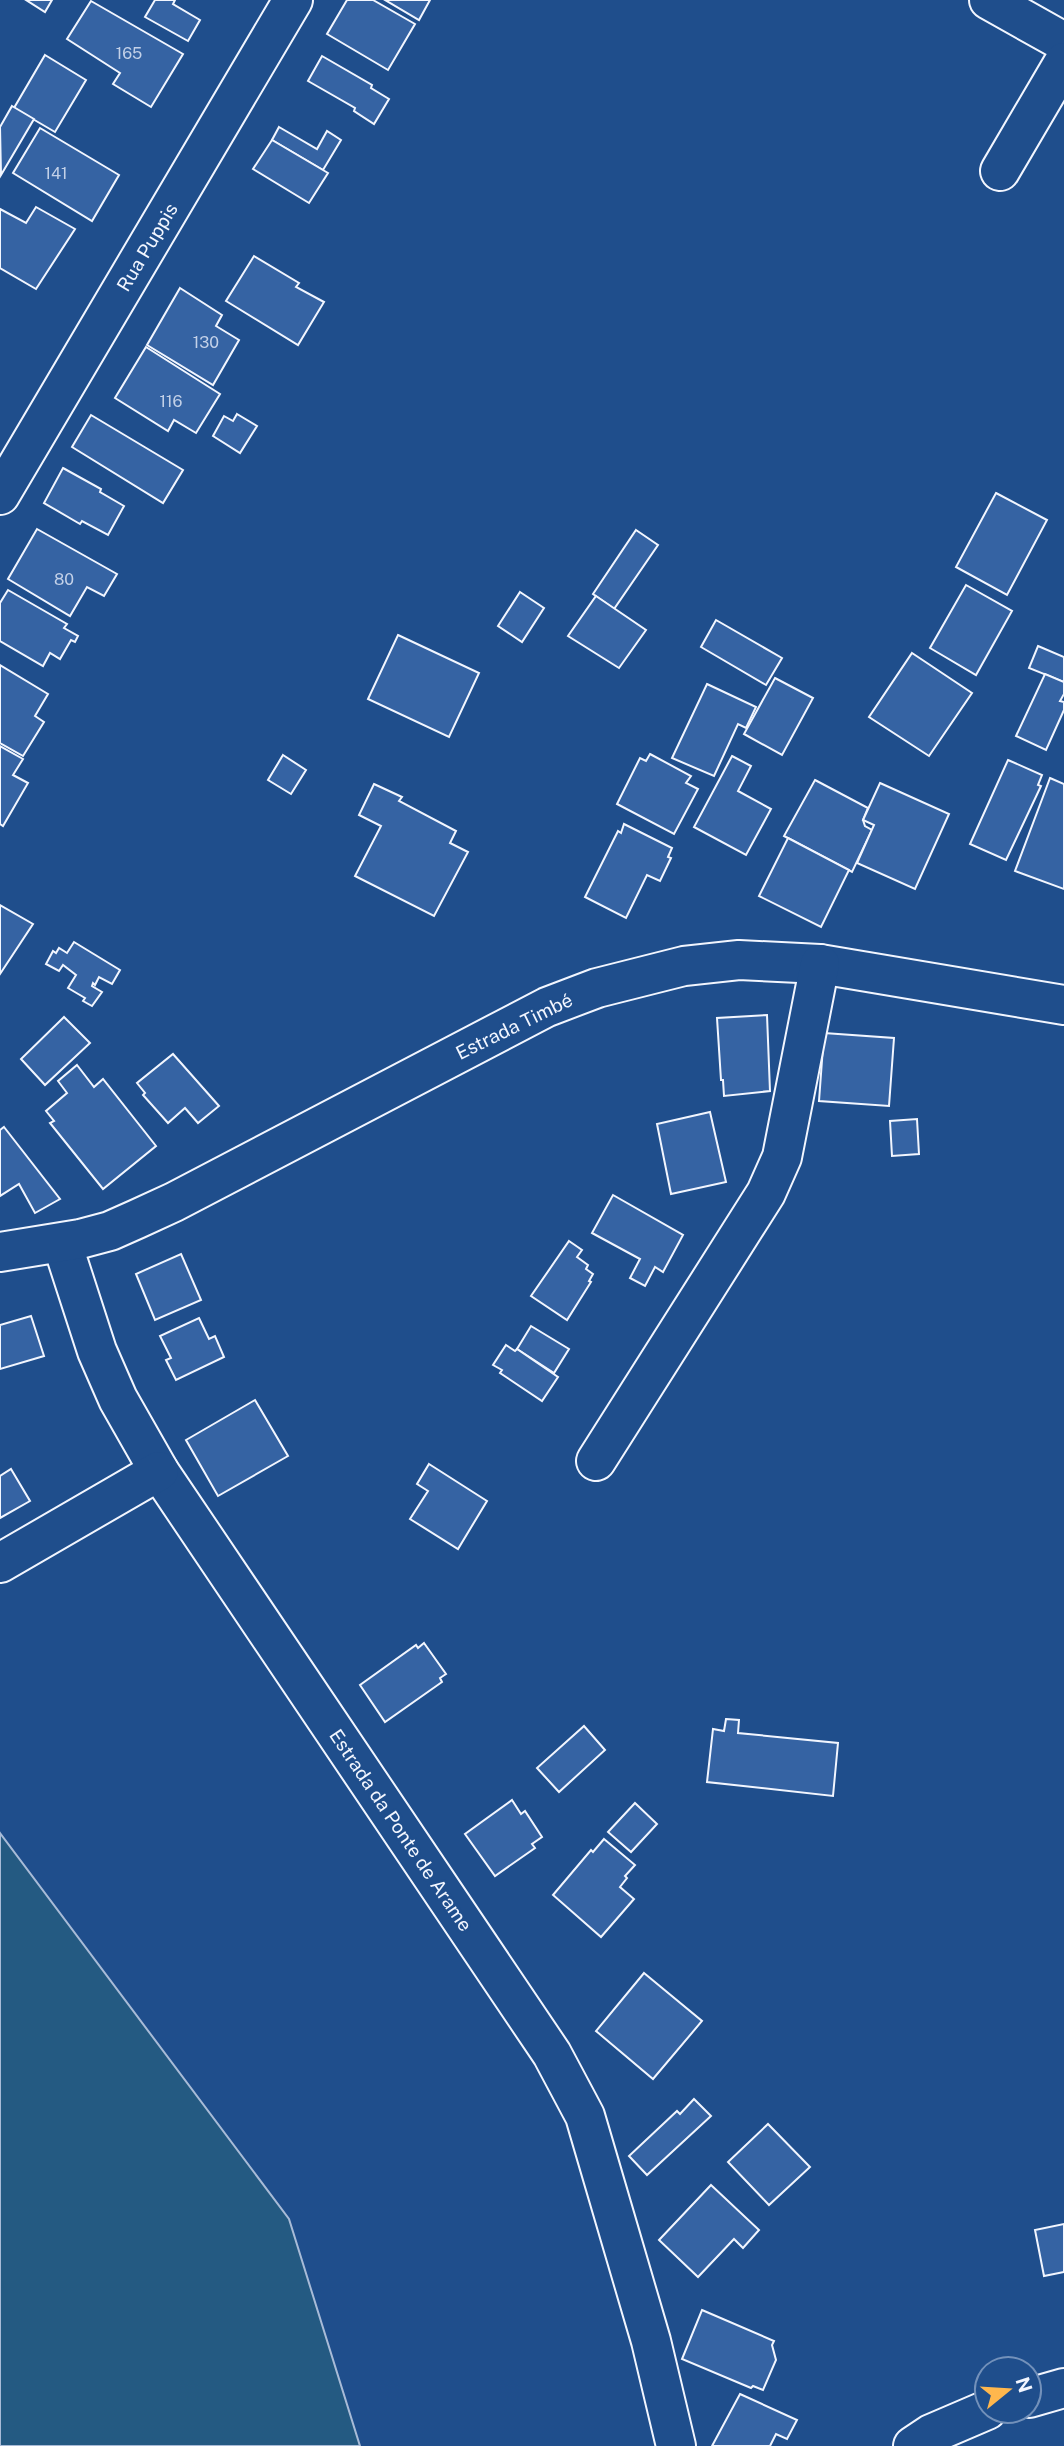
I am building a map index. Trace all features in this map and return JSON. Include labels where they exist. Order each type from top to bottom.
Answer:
[{"type":"street","name":"Rua Puppis","points":[[0,495],[293,0]]},
{"type":"street","points":[[989,0],[1064,43]]},
{"type":"street","points":[[1000,171],[1064,62]]},
{"type":"street","name":"Estrada Timbé","points":[[0,1252],[62,1243],[110,1231],[174,1202],[547,1007],[597,988],[684,966],[739,960],[820,964],[1064,1005]]},
{"type":"street","points":[[596,1461],[771,1181],[782,1157],[820,964]]},
{"type":"street","name":"Estrada da Ponte de Arame","points":[[62,1243],[97,1351],[123,1408],[159,1471],[552,2054],[585,2116],[651,2341],[676,2446]]},
{"type":"street","points":[[0,1563],[159,1471]]},
{"type":"street","points":[[1043,2394],[1064,2388]]},
{"type":"street","points":[[913,2446],[931,2434],[973,2416]]},
{"type":"shaded area","points":[[0,1833],[289,2219],[360,2446],[0,2446]]},
{"type":"building","points":[[26,0],[52,0],[45,12]]},
{"type":"building","points":[[155,0],[175,0],[173,4],[200,20],[188,41],[145,17]]},
{"type":"building","points":[[347,0],[373,0],[415,24],[388,70],[327,34]]},
{"type":"building","points":[[385,0],[430,0],[419,20]]},
{"type":"building","points":[[91,1],[183,54],[151,107],[113,84],[120,73],[67,39]]},
{"type":"building","points":[[45,55],[86,80],[55,132],[14,108]]},
{"type":"building","points":[[322,56],[372,85],[371,88],[389,99],[374,124],[354,111],[355,108],[308,81]]},
{"type":"building","points":[[12,106],[34,119],[1,175],[0,127]]},
{"type":"building","points":[[279,127],[317,149],[327,131],[341,140],[323,170],[272,140]]},
{"type":"building","points":[[40,128],[119,175],[92,221],[13,173]]},
{"type":"building","points":[[272,140],[328,173],[309,203],[253,169]]},
{"type":"building","points":[[36,207],[75,229],[36,289],[0,268],[0,209],[26,223]]},
{"type":"building","points":[[254,256],[299,283],[296,287],[324,302],[298,345],[226,301]]},
{"type":"building","points":[[180,288],[222,315],[216,326],[239,340],[213,385],[147,345]]},
{"type":"building","points":[[146,347],[220,394],[196,433],[174,420],[168,431],[115,398]]},
{"type":"building","points":[[237,414],[257,426],[240,453],[213,436],[224,416],[233,421]]},
{"type":"building","points":[[91,415],[183,470],[163,503],[72,447]]},
{"type":"building","points":[[63,468],[101,489],[100,492],[124,506],[108,535],[82,521],[80,524],[44,503]]},
{"type":"building","points":[[996,493],[1047,520],[1007,595],[956,567]]},
{"type":"building","points":[[37,529],[117,574],[104,596],[87,587],[70,616],[8,579]]},
{"type":"building","points":[[636,530],[658,545],[614,609],[593,594]]},
{"type":"building","points":[[966,585],[1012,611],[976,675],[930,648]]},
{"type":"building","points":[[8,590],[67,624],[64,628],[78,636],[75,642],[71,640],[60,659],[50,653],[43,666],[0,641],[0,603]]},
{"type":"building","points":[[520,592],[544,608],[522,642],[498,626]]},
{"type":"building","points":[[596,596],[646,630],[619,668],[568,636]]},
{"type":"building","points":[[716,620],[782,658],[766,685],[701,647]]},
{"type":"building","points":[[398,635],[479,673],[449,737],[368,699]]},
{"type":"building","points":[[1038,646],[1064,657],[1064,682],[1029,668]]},
{"type":"building","points":[[912,653],[972,693],[929,756],[869,717]]},
{"type":"building","points":[[0,665],[48,694],[35,716],[44,722],[23,756],[0,743]]},
{"type":"building","points":[[1045,674],[1064,682],[1064,694],[1060,701],[1064,702],[1064,710],[1046,750],[1016,736]]},
{"type":"building","points":[[775,678],[813,698],[782,755],[744,734]]},
{"type":"building","points":[[707,684],[756,707],[746,728],[738,724],[714,776],[672,758]]},
{"type":"building","points":[[0,746],[23,759],[13,775],[28,783],[3,826],[0,824]]},
{"type":"building","points":[[650,754],[691,776],[686,783],[698,789],[674,834],[617,804],[640,758],[646,761]]},
{"type":"building","points":[[283,755],[306,770],[291,794],[268,780]]},
{"type":"building","points":[[732,756],[751,766],[738,791],[771,809],[746,855],[694,827]]},
{"type":"building","points":[[1008,760],[1042,775],[1038,785],[1041,786],[1006,860],[970,844]]},
{"type":"building","points":[[1050,778],[1064,784],[1064,889],[1015,871]]},
{"type":"building","points":[[815,780],[868,808],[863,820],[865,826],[872,830],[852,872],[784,836]]},
{"type":"building","points":[[880,783],[949,814],[915,889],[857,863],[874,825],[863,820]]},
{"type":"building","points":[[374,784],[402,797],[399,801],[456,831],[450,843],[468,852],[434,916],[355,876],[381,826],[359,815]]},
{"type":"building","points":[[624,824],[672,848],[668,857],[671,858],[660,881],[647,875],[626,918],[585,897]]},
{"type":"building","points":[[788,838],[849,870],[821,927],[759,896]]},
{"type":"building","points":[[0,905],[33,924],[0,974]]},
{"type":"building","points":[[74,942],[120,970],[112,984],[99,977],[95,985],[93,983],[92,986],[102,992],[92,1006],[83,1001],[85,998],[68,988],[76,975],[63,965],[59,971],[46,964],[53,951],[56,953],[59,948],[67,953]]},
{"type":"building","points":[[767,1015],[770,1091],[724,1096],[717,1018]]},
{"type":"building","points":[[64,1017],[90,1043],[45,1085],[21,1059]]},
{"type":"building","points":[[824,1033],[894,1038],[889,1106],[819,1101]]},
{"type":"building","points":[[173,1054],[219,1106],[198,1123],[185,1108],[168,1123],[143,1095],[145,1093],[137,1083]]},
{"type":"building","points":[[77,1065],[94,1087],[103,1079],[156,1146],[103,1189],[50,1123],[54,1121],[46,1111],[67,1093],[58,1081]]},
{"type":"building","points":[[710,1112],[726,1182],[671,1194],[657,1124]]},
{"type":"building","points":[[917,1119],[919,1154],[892,1156],[890,1121]]},
{"type":"building","points":[[4,1127],[60,1199],[35,1213],[19,1184],[0,1196],[0,1130]]},
{"type":"building","points":[[613,1195],[683,1235],[663,1272],[655,1267],[645,1286],[630,1278],[640,1259],[592,1233]]},
{"type":"building","points":[[569,1241],[582,1250],[577,1257],[588,1265],[586,1269],[593,1274],[589,1281],[591,1282],[567,1320],[531,1296]]},
{"type":"building","points":[[181,1254],[201,1300],[155,1320],[136,1274]]},
{"type":"building","points":[[31,1316],[44,1356],[0,1369],[0,1325]]},
{"type":"building","points":[[199,1318],[209,1339],[215,1336],[224,1357],[176,1380],[166,1360],[171,1358],[160,1336]]},
{"type":"building","points":[[531,1326],[569,1349],[554,1373],[517,1349]]},
{"type":"building","points":[[506,1345],[515,1351],[517,1349],[558,1377],[542,1401],[500,1373],[502,1370],[493,1365]]},
{"type":"building","points":[[255,1400],[288,1456],[218,1496],[186,1440]]},
{"type":"building","points":[[429,1464],[487,1501],[458,1549],[410,1519],[428,1491],[417,1484]]},
{"type":"building","points":[[11,1469],[30,1501],[0,1518],[0,1476]]},
{"type":"building","points":[[424,1643],[446,1674],[440,1678],[442,1682],[385,1722],[360,1685],[416,1645],[418,1648]]},
{"type":"building","points":[[726,1719],[739,1720],[738,1733],[838,1743],[833,1796],[707,1782],[713,1729],[724,1731]]},
{"type":"building","points":[[584,1726],[605,1750],[559,1792],[537,1768]]},
{"type":"building","points":[[512,1800],[521,1814],[525,1811],[542,1837],[532,1844],[535,1848],[495,1876],[465,1834]]},
{"type":"building","points":[[635,1803],[657,1824],[631,1852],[608,1832]]},
{"type":"building","points":[[604,1839],[635,1865],[620,1887],[634,1899],[601,1937],[553,1895],[591,1850],[593,1852]]},
{"type":"building","points":[[644,1973],[702,2021],[653,2079],[596,2031]]},
{"type":"building","points":[[694,2099],[711,2116],[647,2175],[629,2156],[677,2111],[680,2114]]},
{"type":"building","points":[[768,2124],[810,2167],[769,2205],[728,2162]]},
{"type":"building","points":[[711,2185],[759,2230],[743,2248],[734,2239],[698,2277],[659,2240]]},
{"type":"building","points":[[1064,2224],[1064,2272],[1044,2276],[1035,2230]]},
{"type":"building","points":[[702,2310],[774,2341],[772,2345],[776,2360],[763,2390],[753,2386],[751,2388],[682,2359]]},
{"type":"building","points":[[740,2394],[797,2420],[787,2439],[776,2434],[770,2446],[712,2446]]}]
